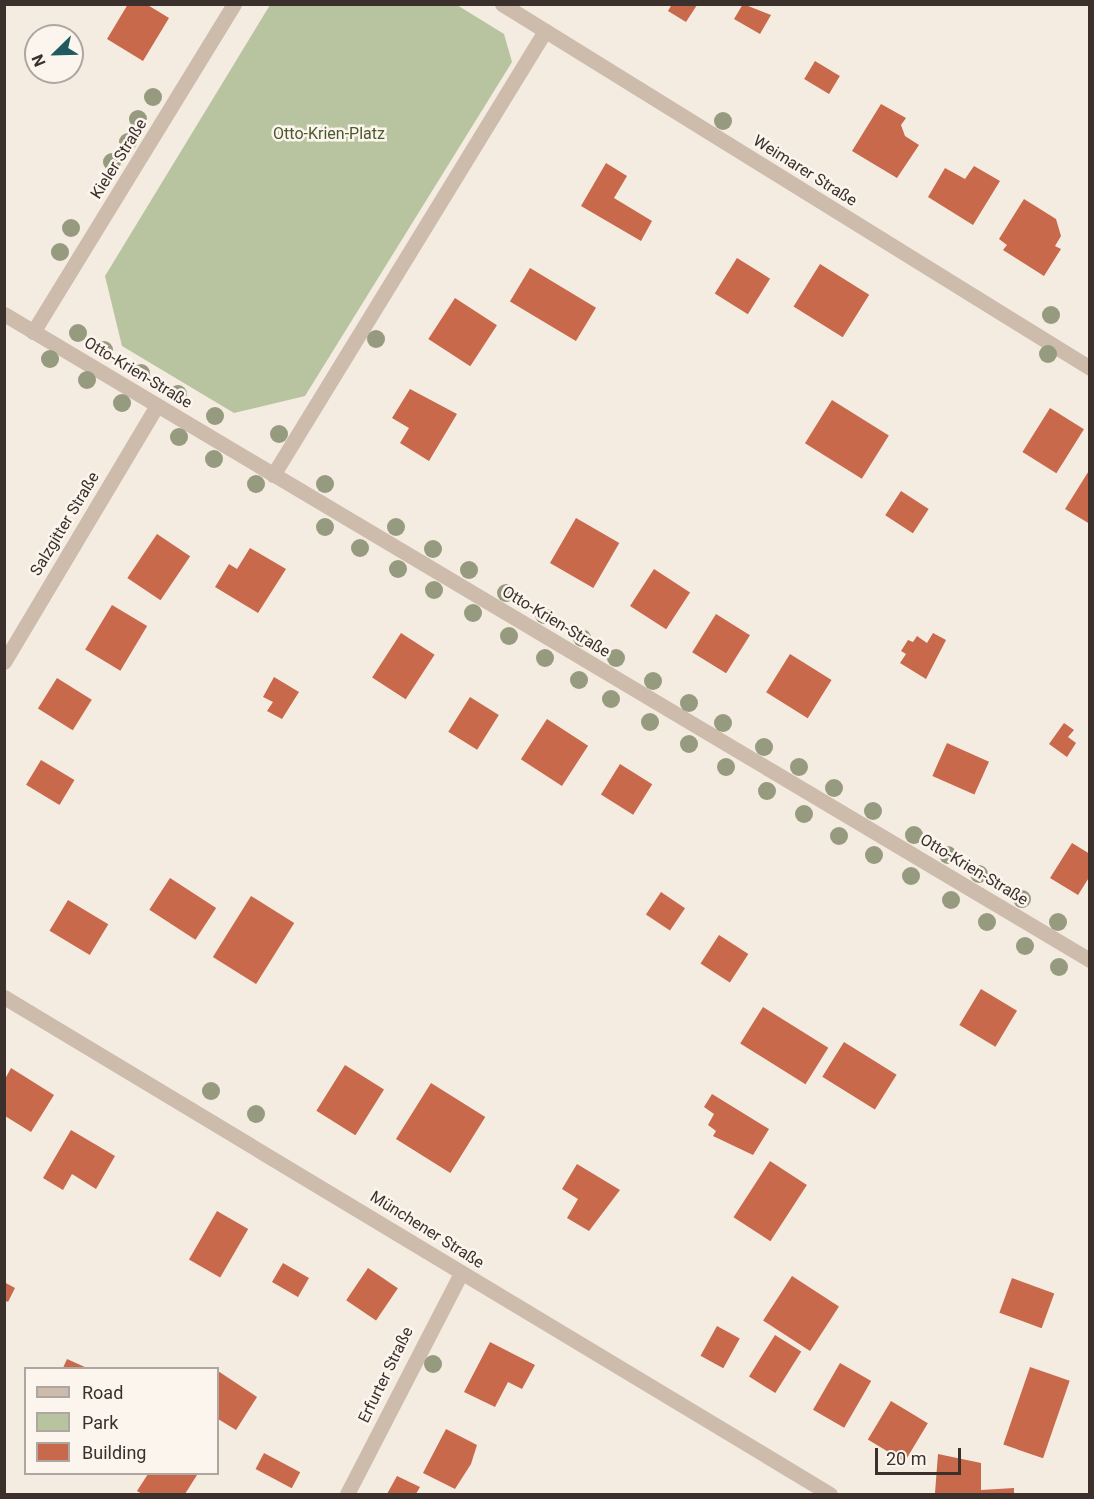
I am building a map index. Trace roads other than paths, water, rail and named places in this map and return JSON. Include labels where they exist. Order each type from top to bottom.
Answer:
[{"type":"street","name":"Kieler Straße","points":[[33,332],[234,4]]},
{"type":"street","name":"Weimarer Straße","points":[[502,4],[1089,368]]},
{"type":"street","points":[[273,475],[545,31]]},
{"type":"street","name":"Otto-Krien-Straße","points":[[4,314],[1089,960]]},
{"type":"street","name":"Salzgitter Straße","points":[[4,662],[157,405]]},
{"type":"street","name":"Münchener Straße","points":[[4,997],[830,1494]]},
{"type":"street","name":"Erfurter Straße","points":[[347,1494],[461,1274]]},
{"type":"park label","name":"Otto-Krien-Platz","points":[[329,134]]}]
